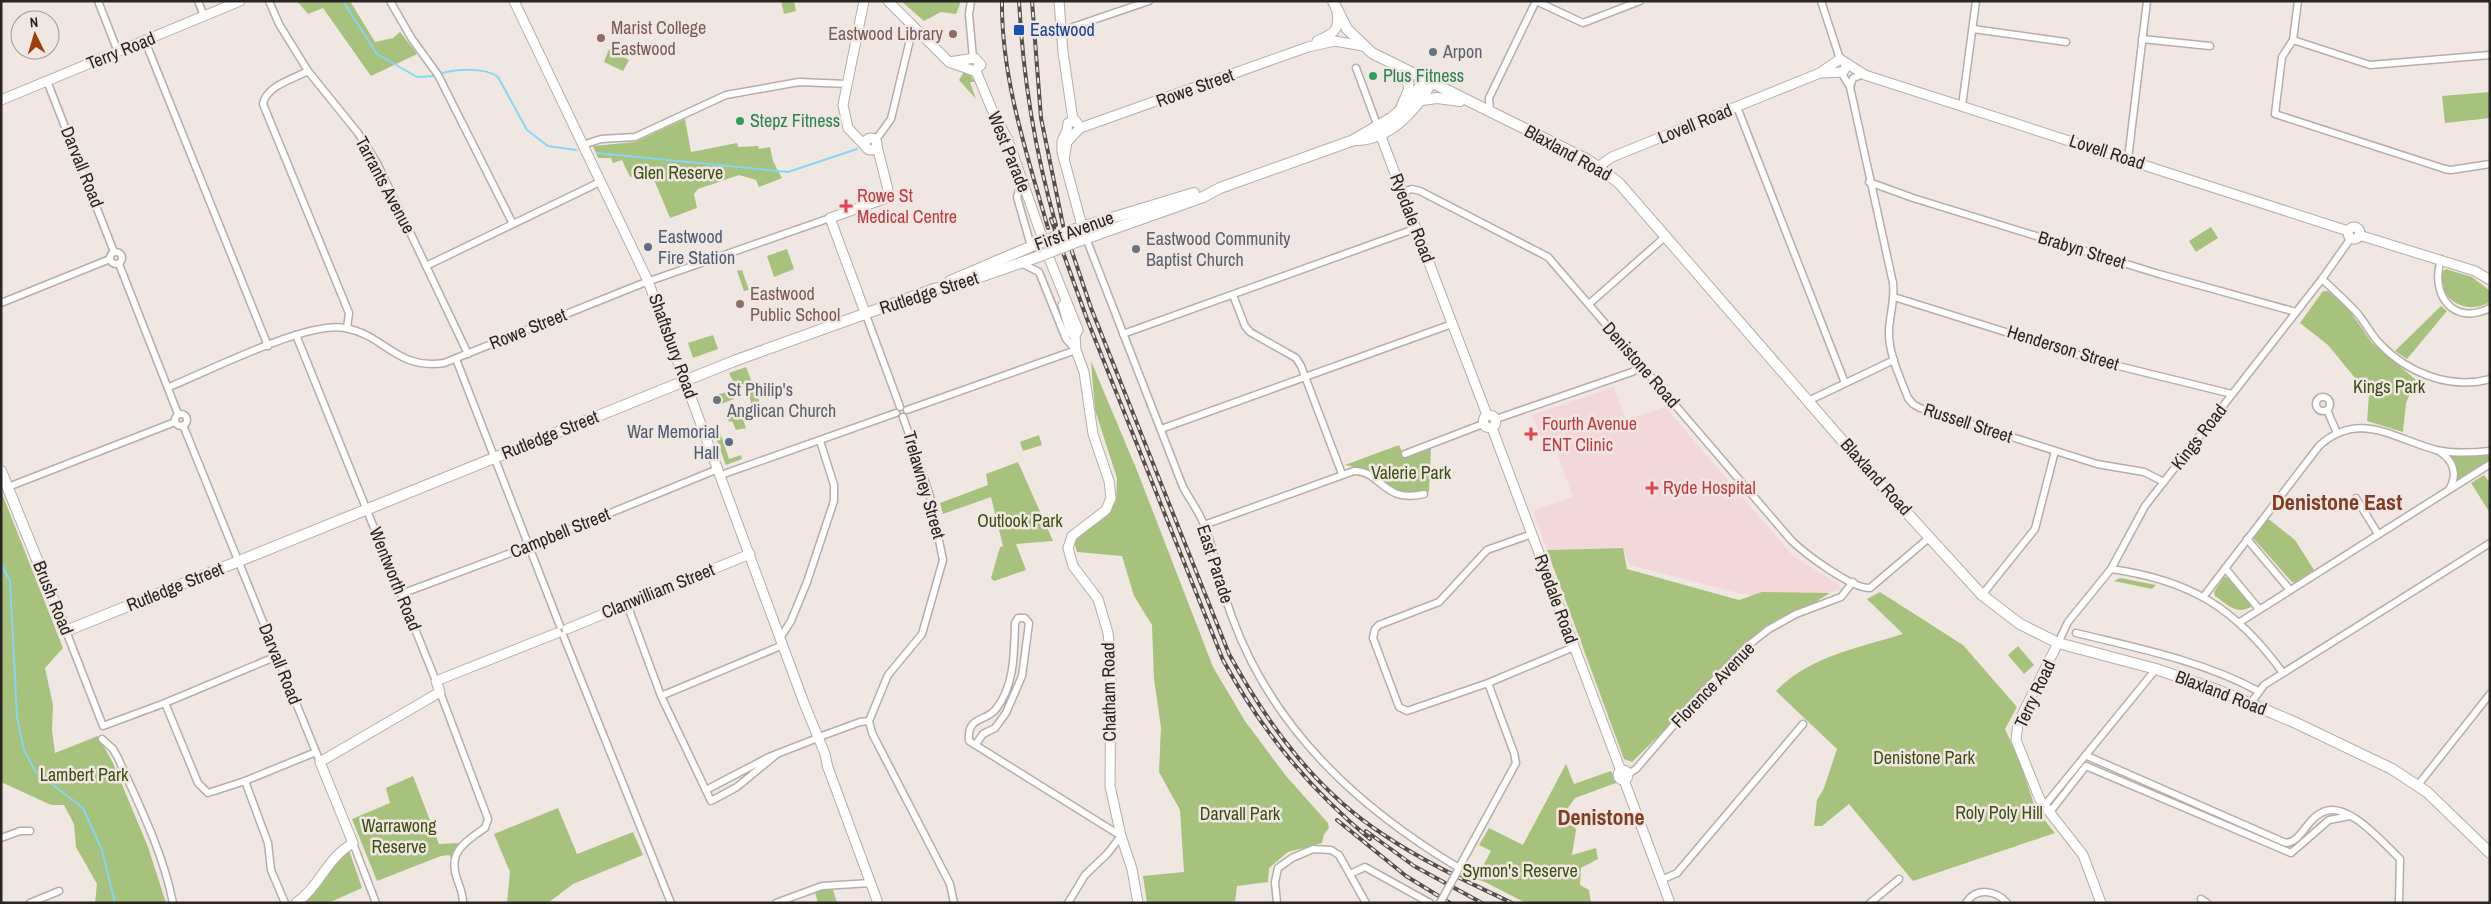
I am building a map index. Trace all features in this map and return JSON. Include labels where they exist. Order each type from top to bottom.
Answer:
[{"type":"main road","name":"Blaxland Road","points":[[1333,1],[1336,12],[1347,29],[1363,46],[1384,60],[1599,166],[1620,183],[1808,401],[1982,595],[2020,624],[2058,643],[2156,669],[2251,703],[2392,769],[2418,785],[2490,853]]},
{"type":"main road","points":[[1401,109],[1409,90],[1408,72]]},
{"type":"main road","name":"First Avenue","points":[[1379,130],[1427,82]]},
{"type":"main road","name":"First Avenue","points":[[1045,257],[1086,238],[1354,140],[1361,134],[1379,130],[1402,120],[1422,100],[1427,82]]},
{"type":"main road","points":[[1422,100],[1437,98],[1472,103]]},
{"type":"main road","name":"First Avenue","points":[[934,289],[1036,242],[1153,204],[1220,188]]},
{"type":"main road","points":[[1036,242],[1034,252],[1045,257]]},
{"type":"main road","name":"Rutledge Street","points":[[66,631],[686,380],[934,289],[956,285],[1020,263],[1045,257]]},
{"type":"main road","name":"Brush Road","points":[[1,472],[66,631]]},
{"type":"street","points":[[98,1],[118,52]]},
{"type":"street","points":[[198,1],[204,16]]},
{"type":"street","name":"Terry Road","points":[[1,100],[240,1]]},
{"type":"street","name":"Tarrants Avenue","points":[[269,1],[279,24],[308,71],[358,133],[377,164],[468,354]]},
{"type":"street","points":[[390,1],[412,39],[438,75],[513,224]]},
{"type":"street","name":"Shaftsbury Road","points":[[514,1],[648,282],[686,380],[878,903]]},
{"type":"street","points":[[864,1],[843,105],[848,128],[871,144],[891,119],[913,27]]},
{"type":"street","points":[[888,1],[949,62],[973,70]]},
{"type":"street","points":[[949,62],[972,59],[970,1]]},
{"type":"street","points":[[1059,1],[1060,31],[1072,120],[1078,122],[1074,131]]},
{"type":"street","points":[[1060,31],[1149,1]]},
{"type":"street","points":[[1490,112],[1489,98],[1536,1],[1583,23],[1640,1]]},
{"type":"street","name":"Russell Street","points":[[1821,1],[1841,67],[1850,87],[1894,297],[1889,330],[1894,360],[1908,398],[1913,404],[2055,451],[2097,464],[2144,472],[2164,482]]},
{"type":"street","points":[[1962,106],[1976,1]]},
{"type":"street","points":[[2128,159],[2147,1]]},
{"type":"street","points":[[2298,1],[2293,40],[2282,57],[2275,114],[2445,169],[2451,170],[2490,164]]},
{"type":"street","name":"Rowe Street","points":[[1308,47],[1336,30],[1338,21],[1336,12]]},
{"type":"street","points":[[1973,29],[2066,42]]},
{"type":"street","points":[[2142,39],[2210,46]]},
{"type":"street","points":[[2293,40],[2370,65],[2490,55]]},
{"type":"street","points":[[145,41],[268,346]]},
{"type":"street","name":"Rowe Street","points":[[1074,131],[1308,47],[1335,41],[1363,46]]},
{"type":"street","name":"West Parade","points":[[972,59],[980,63],[980,68],[973,70],[1008,140],[1024,186],[1036,242]]},
{"type":"street","name":"Lovell Road","points":[[1599,166],[1612,157],[1820,73],[1841,67],[2128,159],[2353,235],[2440,259],[2474,271],[2490,280]]},
{"type":"street","name":"Ryedale Road","points":[[1356,68],[1624,775],[1670,903]]},
{"type":"street","points":[[308,71],[272,89],[264,98],[263,104],[349,313],[347,328]]},
{"type":"street","points":[[1850,87],[1853,78],[1862,75]]},
{"type":"street","name":"Darvall Road","points":[[47,81],[114,252]]},
{"type":"street","points":[[583,145],[601,139],[635,137],[726,95],[799,82],[846,84]]},
{"type":"street","points":[[1737,107],[1845,383]]},
{"type":"street","name":"East Parade","points":[[1074,131],[1066,145],[1064,160],[1082,227],[1183,487],[1204,525],[1232,618],[1257,674],[1279,708],[1309,747],[1344,784],[1382,818],[1458,870]]},
{"type":"street","name":"Rowe Street","points":[[169,387],[296,335],[322,328],[347,328],[366,335],[395,354],[414,362],[434,364],[456,359],[648,282],[884,199],[889,194],[886,179],[871,144]]},
{"type":"street","points":[[426,266],[600,182]]},
{"type":"street","name":"Brabyn Street","points":[[1869,182],[1913,198],[2114,260],[2296,312]]},
{"type":"street","points":[[1024,186],[1018,190],[1017,197],[1036,242]]},
{"type":"street","name":"Denistone Road","points":[[1403,192],[1412,189],[1420,191],[1543,253],[1791,540],[1804,552],[1853,582]]},
{"type":"street","name":"Trelawney Street","points":[[830,218],[901,410],[899,417],[903,418],[930,496],[943,560],[922,634],[888,675],[869,721]]},
{"type":"street","points":[[1124,334],[1417,228]]},
{"type":"street","name":"Kings Road","points":[[2058,643],[2068,622],[2110,569],[2140,514],[2322,279],[2353,235]]},
{"type":"street","points":[[1589,304],[1666,236]]},
{"type":"street","points":[[1,303],[110,259],[114,252],[122,255],[123,260],[119,264]]},
{"type":"street","points":[[1045,257],[1057,281],[1070,328],[1075,336],[1076,350]]},
{"type":"street","points":[[110,259],[112,263],[119,264]]},
{"type":"street","points":[[2440,259],[2437,280],[2443,301],[2459,311],[2467,313],[2490,308]]},
{"type":"street","name":"Chatham Road","points":[[1020,263],[1039,272],[1066,339],[1076,350],[1084,372],[1093,434],[1109,480],[1111,498],[1106,510],[1072,536],[1068,548],[1073,566],[1098,599],[1104,612],[1111,659],[1110,786],[1121,836],[1132,869],[1138,903]]},
{"type":"street","points":[[119,264],[169,387],[178,414]]},
{"type":"street","points":[[2322,279],[2357,314],[2381,345],[2406,366],[2437,379],[2452,381],[2490,379]]},
{"type":"street","points":[[1233,295],[1245,326],[1250,332],[1296,358],[1306,378],[1342,474]]},
{"type":"street","name":"Henderson Street","points":[[1894,297],[2098,361],[2232,394]]},
{"type":"street","points":[[1161,430],[1452,324]]},
{"type":"street","name":"Wentworth Road","points":[[296,335],[436,681],[487,814],[488,824],[485,828],[467,839],[457,855],[455,872],[462,891],[463,903]]},
{"type":"street","name":"Campbell Street","points":[[401,594],[720,472],[820,441],[901,410],[1076,350]]},
{"type":"street","points":[[456,359],[493,458],[671,903]]},
{"type":"street","points":[[1808,401],[1894,360]]},
{"type":"street","points":[[1405,454],[1489,421],[1632,372],[1642,366]]},
{"type":"street","points":[[2326,410],[2337,433]]},
{"type":"street","points":[[175,422],[174,418],[178,414]]},
{"type":"street","points":[[175,422],[179,426],[187,421],[186,416],[178,414]]},
{"type":"street","points":[[8,487],[175,422]]},
{"type":"street","name":"Darvall Road","points":[[183,425],[376,903]]},
{"type":"street","points":[[2204,596],[2318,446],[2337,433],[2363,427],[2437,450],[2464,453],[2490,451]]},
{"type":"street","points":[[661,696],[781,642],[807,582],[834,501],[834,485],[820,441]]},
{"type":"street","points":[[2437,450],[2450,459],[2453,466],[2453,483],[2447,491]]},
{"type":"street","points":[[1982,595],[2035,529],[2055,451]]},
{"type":"street","points":[[2240,622],[2490,464]]},
{"type":"street","points":[[1204,525],[1354,471],[1365,472],[1392,493],[1402,495],[1424,494]]},
{"type":"street","points":[[2356,498],[2378,534]]},
{"type":"street","points":[[1532,534],[1487,550],[1439,602],[1379,625],[1375,629],[1373,638],[1399,707],[1407,711],[1488,683],[1574,647]]},
{"type":"street","points":[[1853,582],[1865,588],[1875,586],[1930,537]]},
{"type":"street","points":[[2247,538],[2290,590]]},
{"type":"street","points":[[2251,703],[2258,691],[2283,674],[2490,543]]},
{"type":"street","name":"Clanwilliam Street","points":[[436,681],[750,554]]},
{"type":"street","points":[[2225,568],[2260,609]]},
{"type":"street","points":[[2110,569],[2160,580],[2204,596],[2240,622],[2263,646],[2283,674]]},
{"type":"street","name":"Florence Avenue","points":[[1624,775],[1636,768],[1696,699],[1746,647],[1769,629],[1796,614],[1841,597],[1853,582]]},
{"type":"street","points":[[627,604],[661,696],[711,801],[737,787],[777,754]]},
{"type":"street","points":[[976,744],[983,734],[995,728],[1006,713],[1022,676],[1029,623],[1025,618],[1018,618],[1015,623],[1010,682],[996,710],[972,724],[968,733],[969,741],[1121,836],[1085,875],[1068,903]]},
{"type":"street","name":"Brush Road","points":[[66,631],[103,726],[165,703]]},
{"type":"street","name":"Blaxland Road","points":[[2076,633],[2164,655],[2222,675],[2258,691]]},
{"type":"street","name":"Terry Road","points":[[2058,643],[2016,730],[2019,748],[2033,786],[2047,808],[2083,855],[2101,903]]},
{"type":"street","points":[[277,656],[165,703],[198,783],[204,792],[212,793],[246,781],[316,752]]},
{"type":"street","points":[[2047,808],[2156,669]]},
{"type":"street","points":[[1440,903],[1516,762],[1488,683]]},
{"type":"street","points":[[320,762],[440,692]]},
{"type":"street","points":[[2418,785],[2490,694]]},
{"type":"street","points":[[706,790],[777,754],[860,722],[869,721],[872,733],[950,884],[954,903]]},
{"type":"street","points":[[1661,880],[1677,873],[1803,724]]},
{"type":"street","points":[[102,740],[113,749],[118,758],[158,849],[169,882],[173,903]]},
{"type":"street","points":[[2087,756],[2286,843],[2294,841],[2321,813],[2332,810],[2351,815],[2400,859],[2399,903]]},
{"type":"street","points":[[2047,808],[2086,766],[2291,853],[2329,820],[2351,815]]},
{"type":"street","points":[[246,781],[268,843],[271,870],[285,903]]},
{"type":"street","points":[[1,838],[20,831],[30,831]]},
{"type":"street","points":[[296,903],[309,890],[338,851],[353,843]]},
{"type":"street","points":[[1277,903],[1276,871],[1281,865],[1292,858],[1313,850],[1331,850],[1339,855],[1366,903]]},
{"type":"street","points":[[1350,874],[1366,867],[1430,903]]},
{"type":"street","points":[[1870,903],[1899,880]]},
{"type":"street","points":[[776,903],[822,886],[871,883]]},
{"type":"street","points":[[30,903],[59,890]]},
{"type":"street","points":[[1966,903],[1979,892],[1992,892],[2008,903]]},
{"type":"street","points":[[2201,899],[2207,903]]},
{"type":"shaded area","name":"Ryde Hospital","points":[[1614,387],[1626,420],[1665,407],[1793,556],[1841,586],[1841,589],[1795,603],[1738,593],[1630,565],[1621,547],[1547,550],[1533,511],[1573,497],[1554,445],[1545,448],[1532,415]]},
{"type":"green space","points":[[297,1],[350,1],[375,42],[393,38],[400,32],[417,54],[371,76],[323,8],[308,14]]},
{"type":"green space","points":[[781,1],[794,1],[796,11],[784,14]]},
{"type":"green space","points":[[901,1],[961,1],[956,14],[941,12],[924,21]]},
{"type":"green space","points":[[609,49],[629,60],[623,71],[604,62]]},
{"type":"green space","points":[[964,72],[969,73],[975,82],[970,82],[976,99],[959,80]]},
{"type":"green space","points":[[2490,92],[2490,118],[2445,123],[2442,96]]},
{"type":"green space","name":"Glen Reserve","points":[[685,119],[691,152],[737,143],[738,147],[758,146],[759,149],[770,147],[773,161],[782,178],[759,187],[756,180],[739,175],[698,189],[694,194],[697,208],[670,218],[650,170],[630,177],[622,160],[613,163],[611,158],[598,158],[593,146],[635,142]]},
{"type":"green space","points":[[2211,227],[2218,238],[2196,252],[2189,241]]},
{"type":"green space","points":[[787,249],[794,269],[774,277],[767,256]]},
{"type":"green space","points":[[2446,269],[2472,277],[2490,291],[2490,302],[2472,307],[2456,303],[2444,290],[2442,272]]},
{"type":"green space","points":[[742,270],[749,290],[744,291],[737,271]]},
{"type":"green space","name":"Kings Park","points":[[2323,291],[2328,291],[2349,310],[2372,343],[2416,380],[2406,403],[2403,432],[2367,421],[2369,395],[2328,345],[2300,323]]},
{"type":"green space","points":[[2441,306],[2447,311],[2407,359],[2395,351]]},
{"type":"green space","points":[[713,335],[718,349],[693,358],[688,343]]},
{"type":"green space","name":"Darvall Park","points":[[1091,361],[1138,473],[1213,667],[1245,721],[1286,776],[1328,823],[1329,828],[1324,834],[1322,843],[1288,852],[1269,868],[1268,882],[1237,886],[1235,903],[1147,903],[1143,876],[1184,872],[1180,810],[1159,772],[1161,727],[1154,679],[1152,625],[1134,596],[1122,556],[1077,552],[1074,542],[1116,501],[1117,478],[1095,410]]},
{"type":"green space","points":[[746,367],[760,403],[756,405],[758,410],[762,411],[752,414],[751,411],[745,412],[746,416],[742,417],[746,428],[736,430],[732,421],[729,422],[726,414],[751,402],[744,384],[736,387],[729,373]]},
{"type":"green space","points":[[731,391],[734,399],[721,404],[719,399],[715,398],[715,395]]},
{"type":"green space","points":[[718,426],[729,459],[741,455],[742,459],[726,465],[712,428]]},
{"type":"green space","points":[[1039,435],[1042,445],[1023,451],[1020,442]]},
{"type":"green space","name":"Valerie Park","points":[[1399,445],[1404,456],[1431,448],[1429,492],[1396,492],[1386,487],[1372,471],[1345,465]]},
{"type":"green space","points":[[2490,452],[2490,460],[2455,483],[2445,453]]},
{"type":"green space","name":"Outlook Park","points":[[1018,462],[1053,541],[1016,544],[1026,570],[994,581],[991,578],[1000,547],[1003,546],[991,497],[943,514],[940,503],[988,485],[986,474]]},
{"type":"green space","points":[[2484,475],[2490,483],[2490,513],[2471,483]]},
{"type":"green space","name":"Lambert Park","points":[[1,491],[63,648],[45,668],[53,705],[52,730],[55,753],[98,736],[113,763],[148,847],[166,903],[95,903],[97,884],[76,847],[74,824],[64,805],[51,805],[1,782]]},
{"type":"green space","points":[[2266,517],[2295,540],[2314,570],[2296,582],[2292,582],[2253,538]]},
{"type":"green space","points":[[1623,548],[1627,569],[1739,600],[1762,592],[1830,593],[1748,643],[1696,699],[1632,762],[1624,759],[1547,550]]},
{"type":"green space","points":[[2224,577],[2230,578],[2252,602],[2251,607],[2241,610],[2232,608],[2215,596],[2214,592]]},
{"type":"green space","points":[[2120,578],[2156,585],[2152,589],[2114,581]]},
{"type":"green space","name":"Denistone Park","points":[[1880,592],[1963,645],[2017,707],[2005,729],[2020,762],[2036,810],[2055,833],[1913,881],[1849,804],[1822,826],[1814,826],[1817,800],[1824,788],[1837,749],[1776,691],[1789,679],[1819,661],[1903,634],[1867,599]]},
{"type":"green space","points":[[2018,646],[2034,665],[2024,674],[2008,655]]},
{"type":"green space","name":"Symon's Reserve","points":[[1566,764],[1574,784],[1611,771],[1616,783],[1575,798],[1568,808],[1576,830],[1572,855],[1596,848],[1598,859],[1581,868],[1580,885],[1589,890],[1591,903],[1526,903],[1485,882],[1463,875],[1466,870],[1478,875],[1491,851],[1479,845],[1489,828],[1523,845]]},
{"type":"green space","name":"Warrawong Reserve","points":[[413,776],[439,844],[459,843],[452,859],[449,855],[441,856],[377,881],[352,819],[390,803],[386,788]]},
{"type":"green space","points":[[558,808],[577,854],[633,832],[643,855],[573,884],[548,903],[507,903],[510,872],[494,834]]},
{"type":"green space","points":[[349,850],[362,888],[328,903],[303,903],[342,854]]},
{"type":"green space","points":[[832,886],[837,903],[818,903],[815,892]]},
{"type":"waterway","points":[[343,1],[377,54],[417,77],[435,76]]},
{"type":"waterway","points":[[440,74],[454,71],[478,70],[498,77],[527,130],[548,146],[576,150]]},
{"type":"waterway","points":[[597,153],[788,172],[857,149]]},
{"type":"waterway","points":[[1,564],[10,581],[17,717],[24,750],[35,771],[83,808],[102,850],[115,903]]},
{"type":"railway","points":[[1002,1],[1003,30],[1011,87],[1024,144],[1048,228]]},
{"type":"railway","points":[[1019,1],[1031,114],[1042,170],[1056,225]]},
{"type":"railway","points":[[1032,1],[1041,118],[1063,225],[1091,308],[1229,654],[1260,706],[1296,755],[1315,777],[1359,818],[1415,854],[1512,903]]},
{"type":"railway","points":[[1051,219],[1087,319],[1223,660],[1253,710],[1288,757],[1326,799],[1370,839]]},
{"type":"railway","points":[[1337,820],[1406,876],[1450,903]]},
{"type":"railway","points":[[1366,831],[1414,866],[1482,903]]},
{"type":"place","name":"Eastwood","points":[[1019,30]]},
{"type":"place","name":"Eastwood Library","points":[[953,34]]},
{"type":"place","name":"Marist College Eastwood","points":[[601,38]]},
{"type":"place","name":"Arpon","points":[[1433,52]]},
{"type":"place","name":"Plus Fitness","points":[[1373,76]]},
{"type":"place","name":"Stepz Fitness","points":[[740,121]]},
{"type":"place","name":"Rowe St Medical Centre","points":[[846,206]]},
{"type":"place","name":"Eastwood Fire Station","points":[[648,247]]},
{"type":"place","name":"Eastwood Community Baptist Church","points":[[1136,249]]},
{"type":"place","name":"Eastwood Public School","points":[[740,304]]},
{"type":"place","name":"St Philip's Anglican Church","points":[[717,400]]},
{"type":"place","name":"Fourth Avenue ENT Clinic","points":[[1531,434]]},
{"type":"place","name":"War Memorial Hall","points":[[729,442]]},
{"type":"place","name":"Ryde Hospital","points":[[1652,488]]},
{"type":"district","name":"Denistone East","points":[[2337,502]]},
{"type":"district","name":"Denistone","points":[[1601,817]]},
{"type":"park label","name":"Roly Poly Hill","points":[[1999,813]]}]
